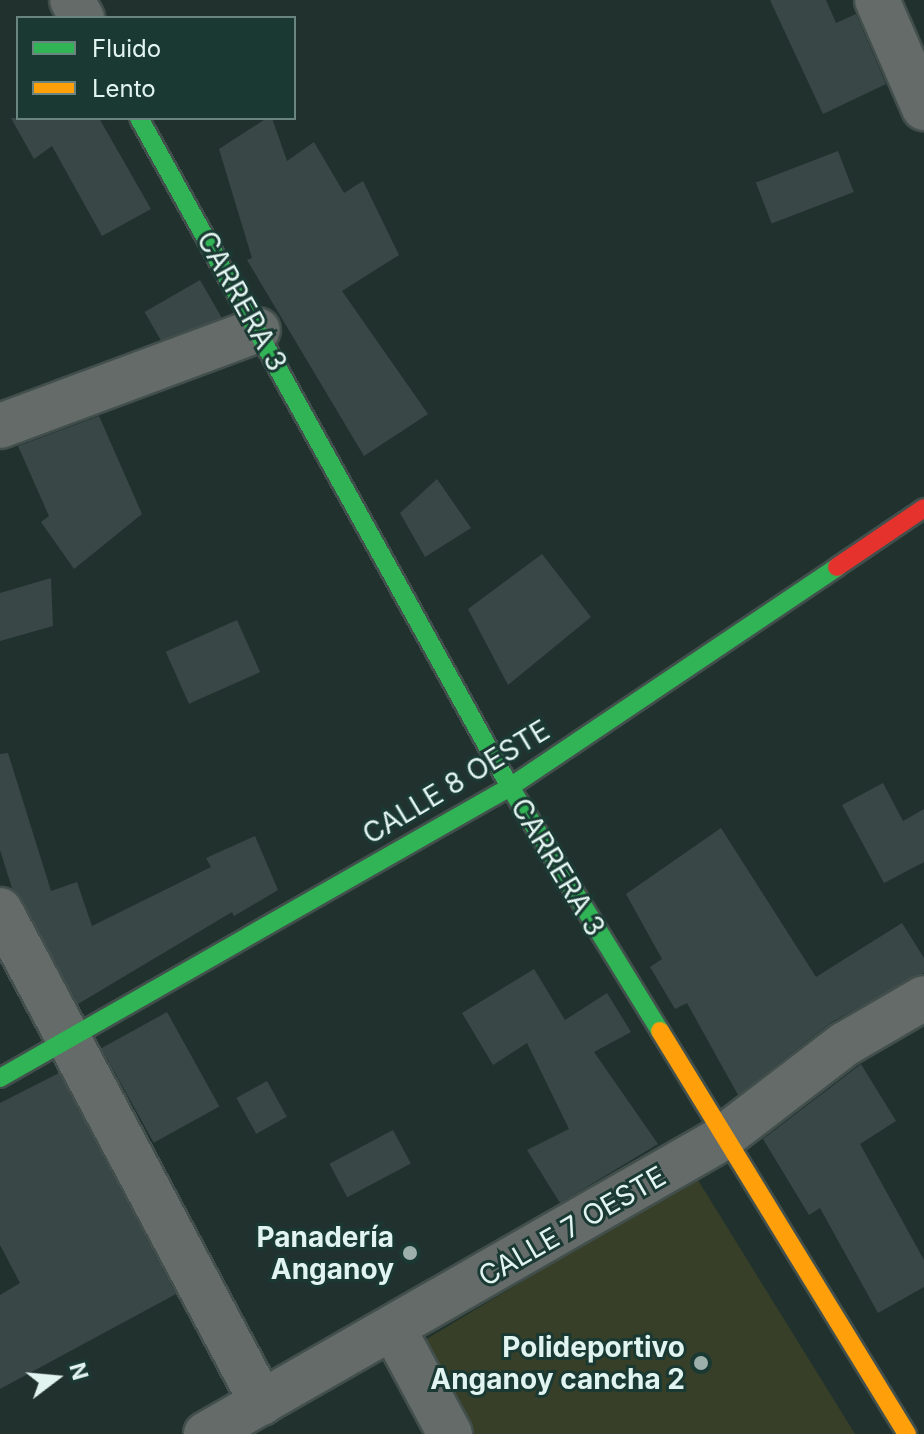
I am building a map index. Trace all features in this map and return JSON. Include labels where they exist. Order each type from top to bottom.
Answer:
[{"type":"street","points":[[877,0],[924,108]]},
{"type":"street","name":"CARRERA 3","points":[[140,120],[510,787],[721,1139],[907,1434]]},
{"type":"street","points":[[0,426],[258,330]]},
{"type":"street","name":"CALLE 8 OESTE","points":[[0,1078],[510,787],[924,508]]},
{"type":"street","points":[[0,910],[262,1403]]},
{"type":"street","name":"CALLE 7 OESTE","points":[[206,1434],[394,1330],[721,1139],[845,1044],[924,998]]},
{"type":"street","points":[[394,1330],[450,1434]]},
{"type":"green space","points":[[696,1177],[855,1434],[468,1434],[420,1343]]},
{"type":"building","points":[[770,0],[826,0],[836,23],[856,14],[886,84],[823,114]]},
{"type":"building","points":[[11,118],[100,120],[151,209],[102,236],[52,146],[34,159]]},
{"type":"building","points":[[264,120],[273,120],[287,161],[314,142],[344,193],[363,181],[399,255],[342,291],[428,414],[364,456],[247,260],[252,258],[219,149]]},
{"type":"building","points":[[838,151],[854,192],[772,224],[756,183]]},
{"type":"building","points":[[200,280],[221,317],[166,349],[145,312]]},
{"type":"building","points":[[99,416],[142,514],[74,569],[41,522],[49,516],[18,446]]},
{"type":"building","points":[[437,479],[471,528],[425,557],[400,513]]},
{"type":"building","points":[[542,554],[591,617],[508,685],[468,609]]},
{"type":"building","points":[[51,578],[53,626],[0,641],[0,593]]},
{"type":"building","points":[[237,620],[260,672],[189,704],[166,652]]},
{"type":"building","points":[[8,753],[51,891],[77,882],[92,926],[211,867],[206,858],[255,836],[278,890],[234,916],[232,912],[78,1004],[12,888],[0,850],[0,754]]},
{"type":"building","points":[[883,783],[903,821],[924,809],[924,862],[884,883],[842,805]]},
{"type":"building","points":[[721,828],[816,977],[902,923],[924,958],[924,973],[832,1022],[738,1095],[687,1003],[675,1009],[650,967],[662,959],[626,894]]},
{"type":"building","points":[[534,969],[565,1020],[607,993],[631,1032],[594,1052],[658,1144],[560,1203],[527,1150],[569,1129],[527,1043],[493,1065],[462,1013]]},
{"type":"building","points":[[167,1012],[219,1106],[154,1143],[101,1048]]},
{"type":"building","points":[[861,1064],[896,1121],[860,1144],[924,1260],[924,1287],[878,1313],[820,1208],[809,1215],[763,1139]]},
{"type":"building","points":[[59,1073],[176,1294],[0,1389],[0,1295],[20,1283],[0,1245],[0,1103]]},
{"type":"building","points":[[267,1081],[287,1117],[256,1134],[236,1098]]},
{"type":"building","points":[[393,1130],[411,1164],[347,1197],[329,1164]]},
{"type":"traffic: fast","points":[[140,120],[510,787],[660,1031]]},
{"type":"traffic: fast","points":[[0,1078],[510,787],[837,567]]},
{"type":"traffic: slow","points":[[660,1031],[907,1434]]},
{"type":"traffic: jam","points":[[837,567],[924,508]]},
{"type":"place","name":"Panadería Anganoy","points":[[410,1253]]},
{"type":"place","name":"Polideportivo Anganoy cancha 2","points":[[701,1363]]}]
